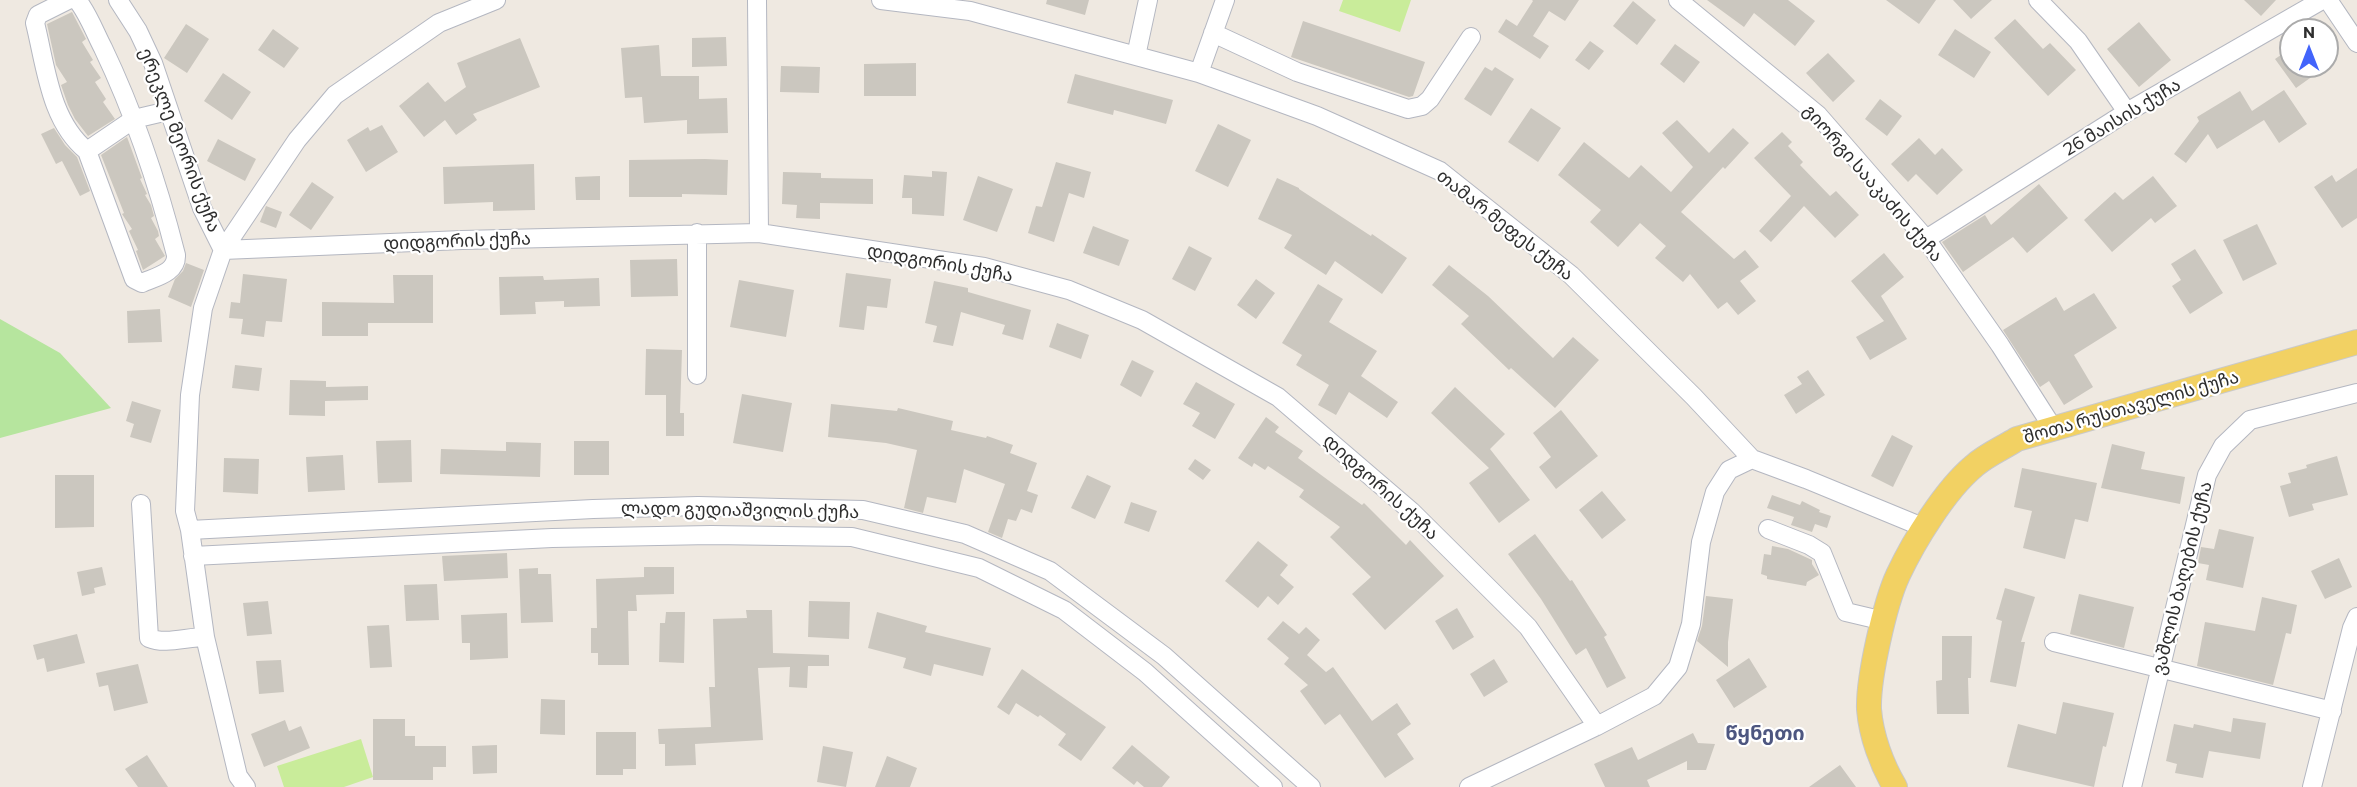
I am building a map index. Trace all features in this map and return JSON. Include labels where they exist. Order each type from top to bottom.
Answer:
[{"type":"main road","name":"შოთა რუსთაველის ქუჩა","points":[[1895,787],[1885,770],[1872,728],[1869,708],[1874,663],[1884,621],[1897,576],[1943,500],[1974,466],[2017,440],[2053,428],[2357,342]]},
{"type":"street","points":[[68,0],[38,15],[35,23],[50,89],[70,135],[87,151],[134,279],[142,283],[172,269],[177,262],[177,255],[162,198],[134,119],[110,64],[77,0]]},
{"type":"street","name":"ერეკლე მეორის ქუჩა","points":[[118,0],[138,31],[153,63],[202,208],[223,250]]},
{"type":"street","points":[[246,787],[238,776],[204,637],[190,530],[185,511],[190,395],[203,308],[223,250],[297,140],[335,95],[439,23],[496,0]]},
{"type":"street","points":[[757,0],[759,233]]},
{"type":"street","name":"თამარ მეფეს ქუჩა","points":[[881,0],[971,6],[1199,73],[1317,116],[1440,171],[1571,275],[1752,459],[1925,528]]},
{"type":"street","points":[[1136,56],[1148,0]]},
{"type":"street","points":[[1199,73],[1225,0]]},
{"type":"street","points":[[2038,0],[2078,41],[2127,112]]},
{"type":"street","name":"26 მაისის ქუჩა","points":[[1926,239],[2127,112],[2322,0]]},
{"type":"street","points":[[2328,0],[2357,44]]},
{"type":"street","name":"გიორგი სააკაძის ქუჩა","points":[[1680,1],[1818,115],[1926,239],[2000,345],[2053,428]]},
{"type":"street","points":[[1213,33],[1297,72],[1408,109],[1422,106],[1430,99],[1471,37]]},
{"type":"street","points":[[87,151],[134,119],[168,111]]},
{"type":"street","points":[[697,375],[698,233]]},
{"type":"street","name":"დიდგორის ქუჩა","points":[[223,250],[698,233],[759,233],[984,267],[1069,290],[1142,320],[1278,398],[1411,511],[1528,627],[1597,726]]},
{"type":"street","name":"ვაშლის ბაღების ქუჩა","points":[[2132,787],[2207,474],[2223,446],[2250,420],[2357,393]]},
{"type":"street","points":[[1469,787],[1654,696],[1678,667],[1690,624],[1701,542],[1715,492],[1729,470],[1752,459]]},
{"type":"street","points":[[141,504],[149,638],[157,642],[204,637]]},
{"type":"street","name":"ლადო გუდიაშვილის ქუჩა","points":[[190,530],[675,507],[863,510],[965,534],[1050,571],[1164,656],[1311,787]]},
{"type":"street","points":[[819,509],[820,536]]},
{"type":"street","points":[[432,517],[433,545]]},
{"type":"street","points":[[1768,529],[1809,545],[1822,553],[1846,612],[1884,621]]},
{"type":"street","name":"ლადო გუდიაშვილის ქუჩა","points":[[193,556],[552,538],[711,535],[852,537],[979,567],[1064,610],[1145,672],[1273,787]]},
{"type":"street","points":[[2312,787],[2352,628],[2357,618]]},
{"type":"street","points":[[2054,642],[2332,711]]},
{"type":"street","points":[[1203,724],[1220,707]]},
{"type":"street","points":[[1251,768],[1268,749]]},
{"type":"green space","points":[[1343,0],[1411,0],[1400,32],[1339,11]]},
{"type":"green space","points":[[0,319],[60,353],[111,408],[0,438]]},
{"type":"green space","points":[[361,739],[373,777],[344,787],[284,787],[277,766]]},
{"type":"building","points":[[1047,0],[1089,0],[1085,15],[1046,4]]},
{"type":"building","points":[[1532,0],[1579,0],[1565,21],[1549,11],[1533,36],[1549,46],[1540,59],[1498,32],[1506,19],[1517,26]]},
{"type":"building","points":[[1707,0],[1788,0],[1815,21],[1795,46],[1754,13],[1744,27]]},
{"type":"building","points":[[1886,0],[1936,0],[1919,24]]},
{"type":"building","points":[[1953,0],[1992,0],[1971,19]]},
{"type":"building","points":[[2244,0],[2276,0],[2261,16]]},
{"type":"building","points":[[1633,1],[1656,20],[1637,45],[1613,26]]},
{"type":"building","points":[[72,12],[86,39],[82,42],[93,60],[90,62],[101,78],[95,82],[106,99],[103,102],[115,119],[88,136],[68,105],[61,85],[67,82],[56,65],[47,24]]},
{"type":"building","points":[[2015,19],[2043,49],[2050,43],[2076,70],[2048,96],[1994,38]]},
{"type":"building","points":[[1303,21],[1425,62],[1413,96],[1409,97],[1291,57]]},
{"type":"building","points":[[2139,22],[2171,60],[2139,87],[2107,49]]},
{"type":"building","points":[[186,24],[209,39],[187,73],[164,58]]},
{"type":"building","points":[[273,29],[299,48],[284,68],[258,50]]},
{"type":"building","points":[[1955,29],[1991,52],[1974,78],[1938,55]]},
{"type":"building","points":[[726,37],[727,66],[692,67],[692,38]]},
{"type":"building","points":[[520,38],[540,87],[473,114],[477,120],[456,135],[445,120],[424,137],[399,106],[428,82],[445,102],[466,87],[457,63]]},
{"type":"building","points":[[1590,41],[1604,51],[1589,70],[1575,60]]},
{"type":"building","points":[[1675,44],[1700,62],[1684,83],[1660,64]]},
{"type":"building","points":[[659,45],[661,76],[699,76],[699,99],[727,98],[728,133],[687,134],[687,120],[644,123],[642,97],[625,98],[621,48]]},
{"type":"building","points":[[1828,53],[1855,81],[1833,102],[1806,73]]},
{"type":"building","points":[[916,63],[916,96],[864,96],[864,64]]},
{"type":"building","points":[[781,66],[820,67],[819,93],[780,92]]},
{"type":"building","points":[[1485,67],[1492,71],[1495,67],[1514,79],[1491,116],[1464,99]]},
{"type":"building","points":[[223,73],[251,92],[232,120],[204,101]]},
{"type":"building","points":[[1075,74],[1173,100],[1166,124],[1114,110],[1113,115],[1067,103]]},
{"type":"building","points":[[2289,78],[2310,78],[2296,88]]},
{"type":"building","points":[[2284,90],[2307,124],[2279,143],[2264,120],[2217,149],[2208,134],[2186,163],[2174,154],[2199,121],[2197,117],[2240,91],[2252,111]]},
{"type":"building","points":[[1880,99],[1902,116],[1887,136],[1865,119]]},
{"type":"building","points":[[1531,108],[1561,128],[1538,162],[1508,142]]},
{"type":"building","points":[[1677,120],[1709,153],[1733,128],[1749,143],[1681,212],[1734,259],[1745,250],[1759,267],[1740,281],[1756,301],[1738,315],[1727,302],[1718,309],[1690,274],[1683,282],[1655,258],[1666,246],[1640,223],[1618,247],[1590,222],[1601,210],[1558,175],[1584,142],[1629,178],[1641,165],[1671,192],[1693,167],[1662,133]]},
{"type":"building","points":[[1218,124],[1251,140],[1228,187],[1195,171]]},
{"type":"building","points":[[382,125],[398,152],[366,172],[347,140],[368,127],[370,131]]},
{"type":"building","points":[[54,128],[65,145],[77,157],[90,191],[80,196],[62,161],[56,164],[41,134]]},
{"type":"building","points":[[1782,132],[1792,142],[1788,146],[1803,162],[1800,165],[1830,196],[1836,191],[1859,215],[1835,238],[1804,206],[1771,242],[1759,231],[1791,196],[1754,158]]},
{"type":"building","points":[[127,137],[147,194],[145,195],[151,205],[154,216],[151,218],[159,236],[155,239],[165,256],[143,270],[136,251],[138,250],[129,231],[132,229],[122,214],[124,213],[101,155]]},
{"type":"building","points":[[1919,138],[1935,155],[1942,148],[1963,170],[1937,195],[1916,174],[1908,182],[1891,164]]},
{"type":"building","points":[[218,139],[256,159],[245,181],[207,161]]},
{"type":"building","points":[[629,160],[728,160],[727,195],[682,194],[682,197],[629,197]]},
{"type":"building","points":[[1056,162],[1091,172],[1084,198],[1069,193],[1054,242],[1028,233],[1036,206],[1042,207]]},
{"type":"building","points":[[534,164],[535,210],[493,211],[493,202],[444,204],[443,167]]},
{"type":"building","points":[[2357,168],[2357,218],[2342,228],[2314,187],[2332,175],[2336,182]]},
{"type":"building","points":[[932,171],[947,172],[944,216],[912,214],[912,198],[902,198],[904,175],[932,177]]},
{"type":"building","points":[[783,172],[821,173],[821,178],[873,179],[873,204],[820,203],[820,219],[796,218],[797,205],[782,204]]},
{"type":"building","points":[[600,176],[600,200],[576,200],[575,177]]},
{"type":"building","points":[[978,176],[1013,189],[997,232],[963,220]]},
{"type":"building","points":[[2153,176],[2177,206],[2155,223],[2151,218],[2112,252],[2084,220],[2115,192],[2123,200]]},
{"type":"building","points":[[1277,178],[1299,188],[1407,258],[1382,294],[1335,261],[1326,275],[1284,248],[1292,235],[1258,219]]},
{"type":"building","points":[[312,182],[334,197],[311,230],[289,215]]},
{"type":"building","points":[[2039,184],[2068,218],[2027,253],[2013,237],[1963,272],[1942,242],[1985,215],[1991,225]]},
{"type":"building","points":[[266,206],[282,212],[276,228],[260,222]]},
{"type":"building","points":[[2257,224],[2277,264],[2243,281],[2223,240]]},
{"type":"building","points":[[1093,226],[1129,240],[1119,266],[1083,253]]},
{"type":"building","points":[[1189,246],[1212,258],[1195,291],[1172,279]]},
{"type":"building","points":[[2195,249],[2223,293],[2190,314],[2172,286],[2181,280],[2171,264]]},
{"type":"building","points":[[1884,253],[1904,277],[1881,296],[1907,339],[1870,360],[1856,337],[1884,321],[1851,281]]},
{"type":"building","points":[[677,259],[678,296],[631,297],[630,260]]},
{"type":"building","points":[[186,263],[204,270],[191,307],[168,297],[175,279],[183,271]]},
{"type":"building","points":[[1449,265],[1488,296],[1553,358],[1573,337],[1599,360],[1555,408],[1511,368],[1509,370],[1461,324],[1469,316],[1432,285]]},
{"type":"building","points":[[846,273],[891,279],[887,308],[867,306],[864,330],[839,327]]},
{"type":"building","points":[[243,274],[287,279],[282,322],[266,321],[264,337],[241,334],[243,319],[229,318],[231,302],[240,303]]},
{"type":"building","points":[[393,275],[433,275],[433,323],[368,323],[368,336],[322,336],[322,302],[394,303]]},
{"type":"building","points":[[543,276],[544,280],[599,278],[600,306],[564,307],[564,301],[535,302],[536,314],[500,315],[499,277]]},
{"type":"building","points":[[1256,279],[1275,293],[1256,319],[1237,305]]},
{"type":"building","points":[[739,280],[794,290],[786,337],[730,327]]},
{"type":"building","points":[[934,281],[968,288],[968,292],[1031,310],[1023,340],[1002,334],[1005,325],[961,312],[953,346],[933,342],[937,326],[925,323]]},
{"type":"building","points":[[1318,284],[1343,299],[1329,322],[1377,351],[1361,376],[1398,402],[1387,418],[1349,392],[1336,415],[1318,405],[1329,385],[1296,365],[1302,355],[1282,343]]},
{"type":"building","points":[[2094,293],[2117,328],[2074,355],[2093,387],[2064,405],[2049,381],[2040,387],[2003,330],[2056,297],[2064,311]]},
{"type":"building","points":[[160,309],[162,342],[128,343],[127,311]]},
{"type":"building","points":[[1057,323],[1089,335],[1081,359],[1049,347]]},
{"type":"building","points":[[646,349],[682,350],[680,413],[684,413],[684,436],[666,436],[666,395],[645,395]]},
{"type":"building","points":[[1132,360],[1154,371],[1141,397],[1120,385]]},
{"type":"building","points":[[235,365],[262,368],[259,391],[232,388]]},
{"type":"building","points":[[1808,370],[1825,395],[1796,414],[1784,395],[1802,384],[1797,377]]},
{"type":"building","points":[[290,380],[326,381],[326,387],[368,386],[368,400],[325,401],[325,416],[289,415]]},
{"type":"building","points":[[1196,382],[1235,404],[1215,439],[1192,426],[1200,413],[1183,404]]},
{"type":"building","points":[[1455,387],[1505,434],[1490,449],[1530,500],[1499,523],[1469,483],[1489,468],[1431,413]]},
{"type":"building","points":[[742,394],[792,403],[783,452],[733,443]]},
{"type":"building","points":[[132,401],[161,410],[151,443],[130,437],[134,424],[126,421]]},
{"type":"building","points":[[831,404],[897,411],[898,408],[953,421],[951,430],[986,438],[987,436],[1013,445],[1010,453],[1037,463],[1027,491],[1038,495],[1032,513],[1021,509],[1016,521],[1008,519],[1002,538],[988,532],[1005,484],[964,469],[956,503],[927,497],[923,513],[904,508],[917,450],[886,443],[828,437]]},
{"type":"building","points":[[1561,410],[1598,456],[1556,489],[1539,467],[1551,457],[1533,433]]},
{"type":"building","points":[[1266,417],[1279,427],[1275,432],[1303,451],[1298,458],[1362,505],[1364,503],[1406,545],[1410,540],[1444,576],[1385,630],[1352,594],[1371,577],[1330,537],[1340,527],[1299,497],[1304,490],[1268,466],[1265,470],[1254,463],[1252,467],[1238,458]]},
{"type":"building","points":[[1892,435],[1913,446],[1893,487],[1871,476]]},
{"type":"building","points":[[411,440],[412,482],[378,483],[376,441]]},
{"type":"building","points":[[574,441],[609,441],[609,475],[574,475]]},
{"type":"building","points":[[506,442],[541,443],[540,477],[440,474],[441,449],[506,451]]},
{"type":"building","points":[[2112,444],[2145,452],[2141,469],[2185,477],[2180,504],[2101,488]]},
{"type":"building","points":[[343,455],[345,490],[308,492],[306,457]]},
{"type":"building","points":[[2337,456],[2348,495],[2312,504],[2314,510],[2289,517],[2280,486],[2291,483],[2288,473]]},
{"type":"building","points":[[224,458],[259,459],[258,494],[223,492]]},
{"type":"building","points":[[1195,459],[1211,470],[1203,480],[1188,469]]},
{"type":"building","points":[[2022,468],[2097,483],[2088,522],[2075,519],[2065,559],[2023,548],[2032,511],[2014,507]]},
{"type":"building","points":[[55,475],[94,475],[94,527],[55,528]]},
{"type":"building","points":[[1087,475],[1111,486],[1095,519],[1071,508]]},
{"type":"building","points":[[1602,491],[1626,520],[1602,539],[1579,510]]},
{"type":"building","points":[[1772,495],[1800,505],[1802,501],[1820,510],[1819,512],[1831,516],[1827,528],[1815,524],[1812,532],[1791,525],[1794,517],[1767,508]]},
{"type":"building","points":[[1131,502],[1157,511],[1149,532],[1124,523]]},
{"type":"building","points":[[2219,529],[2254,537],[2243,588],[2206,580],[2209,565],[2198,563],[2201,547],[2214,549]]},
{"type":"building","points":[[1535,534],[1570,581],[1572,580],[1607,635],[1604,637],[1626,678],[1607,688],[1586,648],[1576,655],[1541,599],[1508,554]]},
{"type":"building","points":[[1258,541],[1288,565],[1280,575],[1294,587],[1278,605],[1268,596],[1258,608],[1225,581]]},
{"type":"building","points":[[1772,546],[1788,549],[1812,560],[1819,575],[1807,582],[1806,586],[1767,579],[1767,576],[1761,574],[1764,554],[1771,555]]},
{"type":"building","points":[[507,553],[508,578],[444,581],[442,556]]},
{"type":"building","points":[[2339,558],[2352,587],[2325,599],[2311,571]]},
{"type":"building","points":[[102,567],[106,585],[94,588],[95,593],[82,596],[77,572]]},
{"type":"building","points":[[644,567],[674,567],[674,594],[636,595],[637,611],[628,611],[629,665],[598,665],[598,653],[591,653],[591,628],[597,628],[596,579],[644,577]]},
{"type":"building","points":[[538,568],[538,574],[551,574],[553,622],[521,623],[519,569]]},
{"type":"building","points":[[437,584],[439,620],[406,621],[404,585]]},
{"type":"building","points":[[2005,588],[2035,597],[2021,642],[2025,642],[2016,687],[1990,682],[2002,621],[1996,619]]},
{"type":"building","points":[[2079,594],[2134,607],[2124,648],[2070,634]]},
{"type":"building","points":[[1706,596],[1733,599],[1728,642],[1728,667],[1697,641],[1702,626]]},
{"type":"building","points":[[2262,597],[2297,605],[2291,634],[2286,633],[2273,685],[2197,666],[2205,622],[2255,631]]},
{"type":"building","points":[[268,601],[272,634],[247,636],[243,603]]},
{"type":"building","points":[[809,601],[850,602],[849,639],[808,637]]},
{"type":"building","points":[[1457,608],[1474,637],[1453,650],[1435,621]]},
{"type":"building","points":[[746,610],[772,610],[773,653],[829,655],[829,666],[808,666],[807,688],[789,687],[790,667],[758,668],[763,740],[695,744],[696,765],[665,766],[665,744],[659,744],[658,729],[711,727],[709,687],[715,687],[713,619],[747,618]]},
{"type":"building","points":[[666,612],[685,612],[684,663],[659,662],[660,623],[665,623]]},
{"type":"building","points":[[877,612],[927,626],[925,632],[991,648],[983,676],[934,664],[931,676],[903,668],[906,658],[868,648]]},
{"type":"building","points":[[507,613],[508,658],[470,660],[470,643],[462,643],[461,615]]},
{"type":"building","points":[[1283,621],[1299,634],[1306,627],[1320,640],[1307,655],[1326,672],[1333,667],[1372,721],[1397,703],[1411,724],[1397,734],[1414,759],[1385,778],[1340,714],[1325,725],[1300,691],[1308,685],[1284,664],[1289,658],[1267,639]]},
{"type":"building","points":[[389,625],[392,667],[370,668],[367,626]]},
{"type":"building","points":[[77,634],[85,663],[47,672],[44,658],[37,660],[33,645]]},
{"type":"building","points":[[1942,636],[1972,636],[1971,678],[1968,678],[1969,714],[1937,714],[1936,681],[1942,680]]},
{"type":"building","points":[[1749,658],[1767,687],[1734,708],[1716,680]]},
{"type":"building","points":[[1494,659],[1508,682],[1484,697],[1470,674]]},
{"type":"building","points":[[281,660],[284,692],[259,694],[256,661]]},
{"type":"building","points":[[138,664],[148,703],[114,711],[108,685],[99,687],[96,673]]},
{"type":"building","points":[[1022,669],[1106,727],[1081,761],[1058,745],[1066,734],[1040,715],[1038,717],[1016,703],[1009,715],[997,707]]},
{"type":"building","points":[[541,699],[565,700],[565,735],[540,734]]},
{"type":"building","points":[[2063,702],[2114,713],[2106,747],[2103,746],[2094,787],[2007,767],[2018,724],[2056,734]]},
{"type":"building","points":[[2233,718],[2266,723],[2260,759],[2209,751],[2203,778],[2175,773],[2177,764],[2166,761],[2174,724],[2193,728],[2194,724],[2231,732]]},
{"type":"building","points":[[373,719],[405,719],[405,736],[415,736],[415,746],[446,746],[446,767],[433,767],[433,780],[373,780]]},
{"type":"building","points":[[285,720],[289,731],[301,726],[310,748],[264,767],[251,734]]},
{"type":"building","points":[[596,732],[636,732],[636,769],[623,769],[623,775],[596,775]]},
{"type":"building","points":[[1693,733],[1698,743],[1715,744],[1706,770],[1687,770],[1687,761],[1647,780],[1650,787],[1605,787],[1594,764],[1632,747],[1638,760]]},
{"type":"building","points":[[497,745],[497,773],[473,774],[472,746]]},
{"type":"building","points":[[1132,745],[1170,777],[1162,787],[1144,787],[1137,781],[1134,785],[1112,768]]},
{"type":"building","points":[[823,746],[853,752],[846,787],[817,782]]},
{"type":"building","points":[[147,755],[168,787],[138,787],[125,769]]},
{"type":"building","points":[[887,756],[917,768],[910,787],[875,787]]},
{"type":"building","points":[[1840,765],[1856,787],[1809,787]]},
{"type":"district","name":"წყნეთი","points":[[1765,733]]}]
